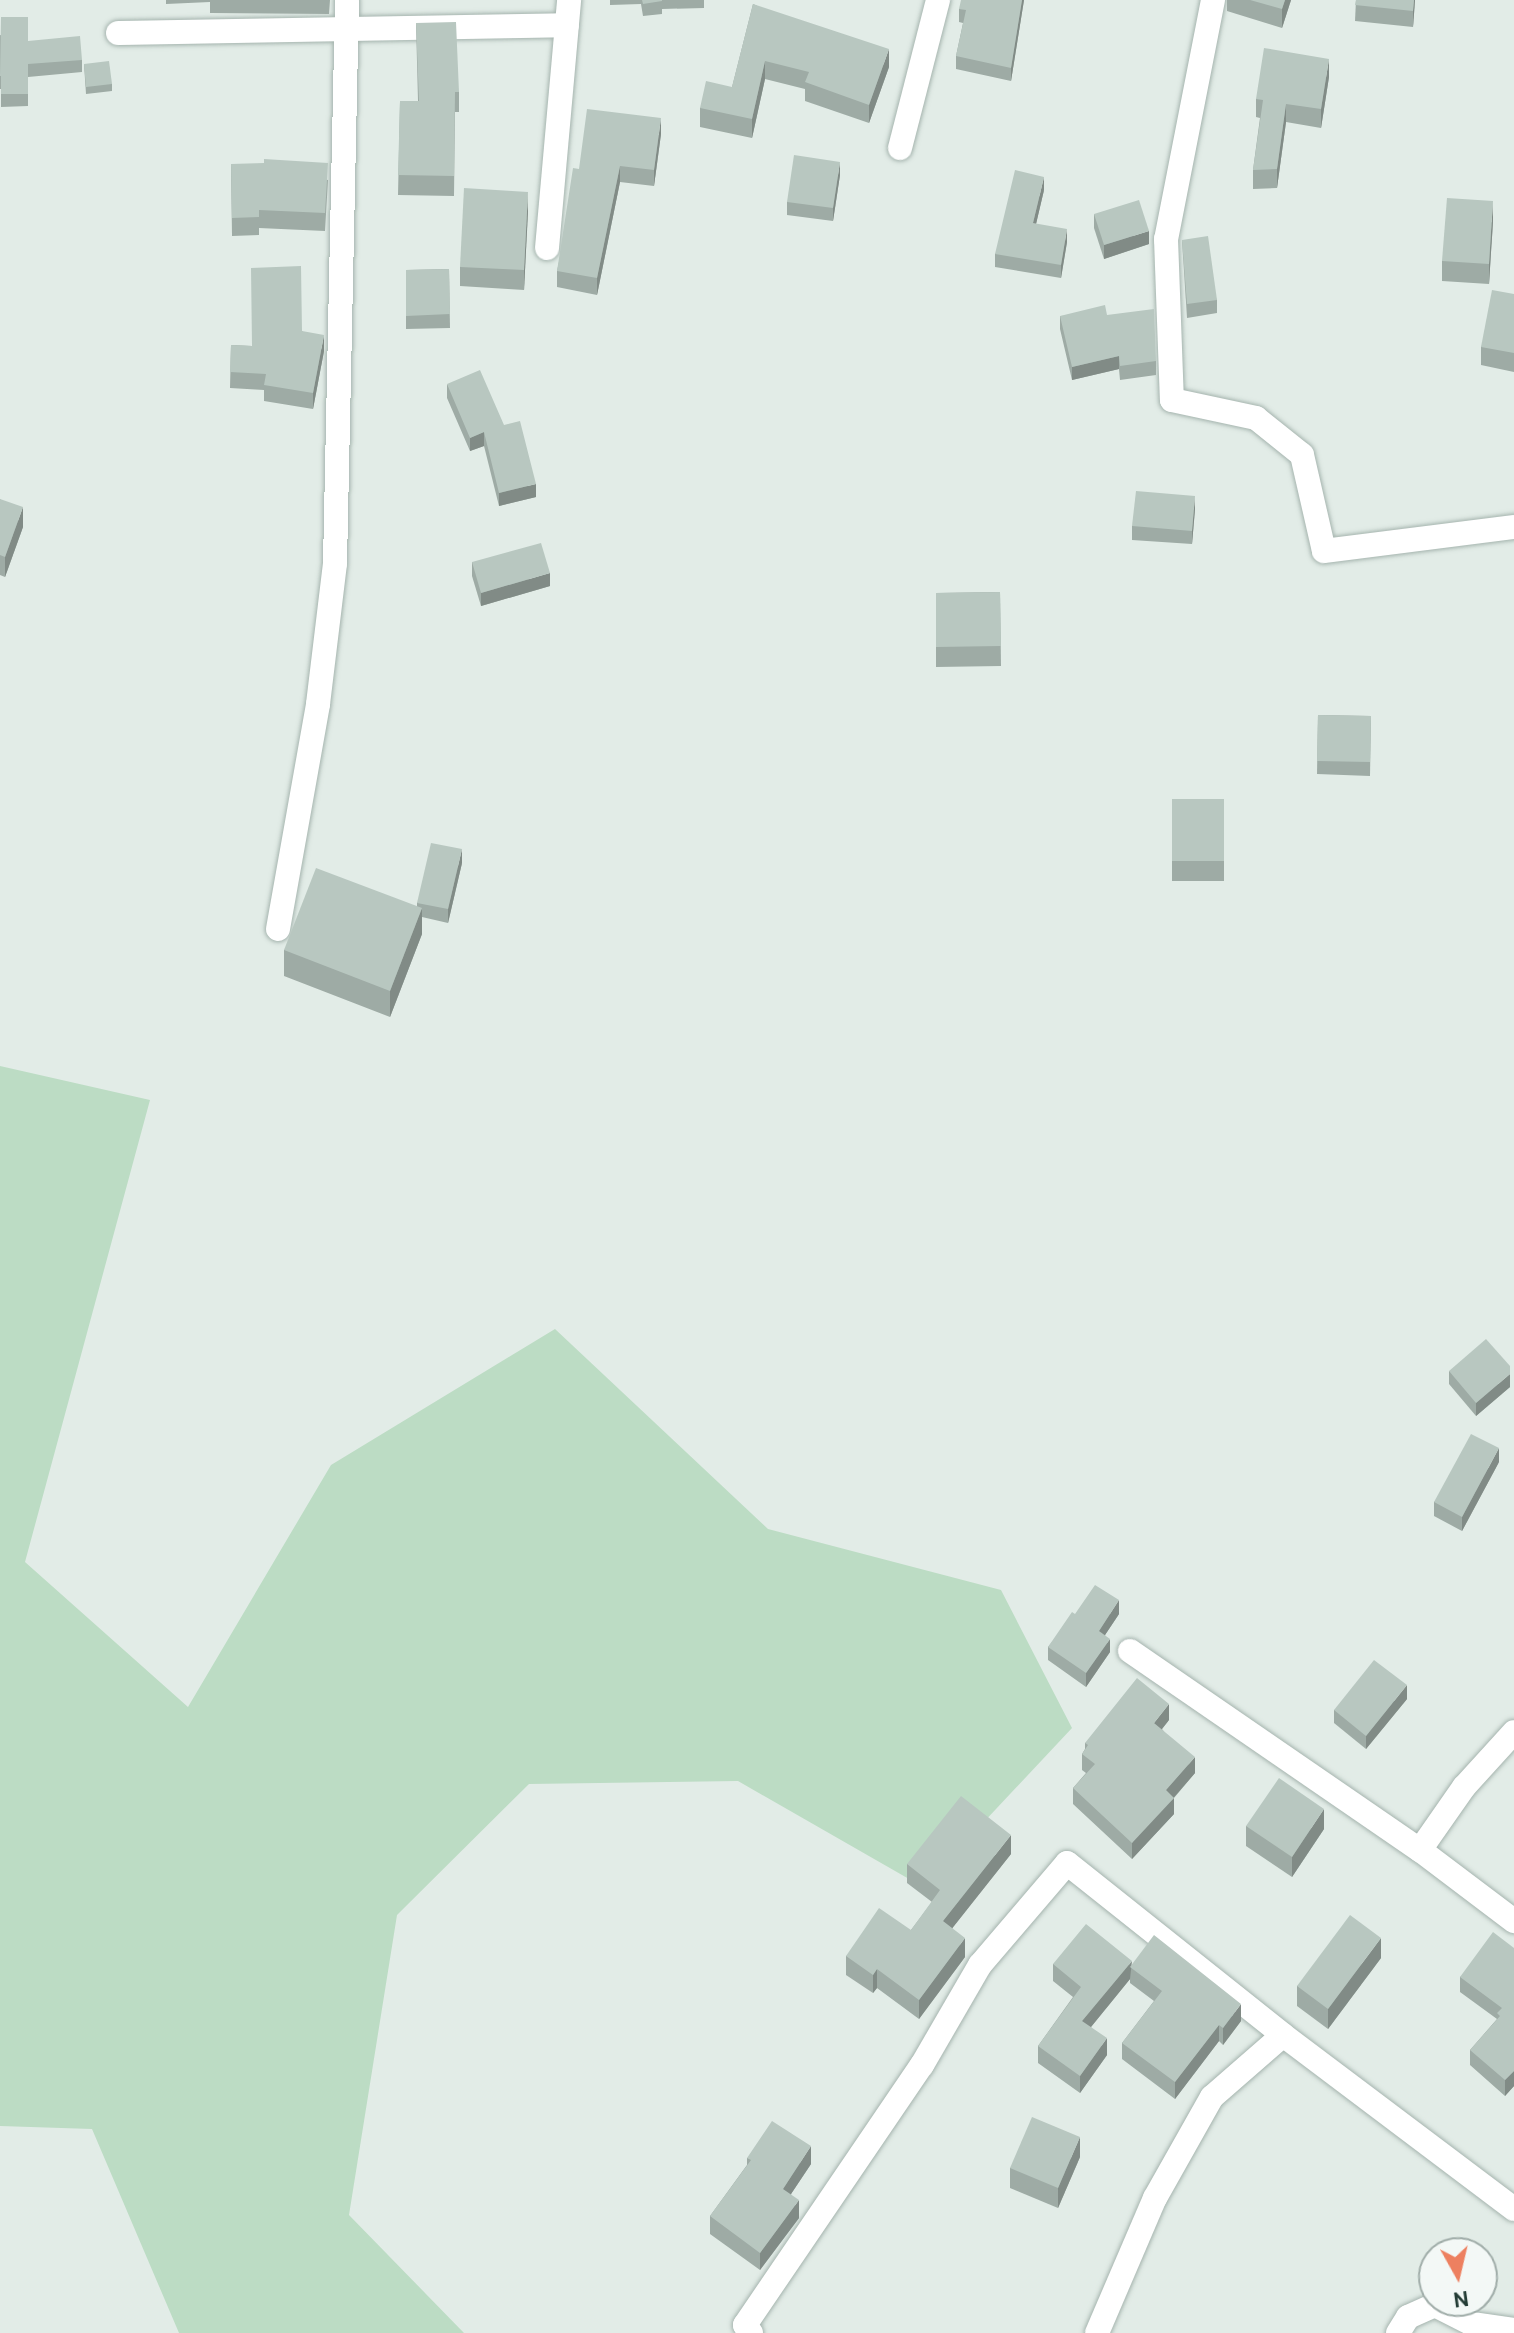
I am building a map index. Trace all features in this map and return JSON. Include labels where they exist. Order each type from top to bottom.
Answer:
[{"type":"street","points":[[278,929],[318,704],[335,563],[347,0]]},
{"type":"street","points":[[547,248],[569,0]]},
{"type":"street","points":[[900,148],[938,0]]},
{"type":"street","points":[[1213,0],[1166,239],[1172,400],[1256,418],[1302,455],[1324,551],[1514,527]]},
{"type":"street","points":[[118,33],[567,25]]},
{"type":"street","points":[[1130,1651],[1420,1850],[1514,1921]]},
{"type":"street","points":[[1420,1850],[1464,1787],[1514,1732]]},
{"type":"street","points":[[751,2333],[745,2325],[922,2065],[980,1965],[1067,1863],[1283,2035],[1514,2209]]},
{"type":"street","points":[[1097,2333],[1155,2198],[1212,2097],[1283,2035]]},
{"type":"street","points":[[1398,2333],[1408,2317],[1435,2305],[1472,2324],[1514,2330]]},
{"type":"green space","points":[[0,1066],[150,1100],[25,1562],[188,1707],[331,1465],[555,1329],[768,1529],[1001,1590],[1072,1728],[923,1887],[738,1781],[529,1784],[397,1915],[349,2215],[464,2333],[179,2333],[92,2129],[0,2126]]},
{"type":"building","points":[[642,0],[662,0],[662,1],[643,4]]},
{"type":"building","points":[[961,0],[1022,0],[1011,68],[956,56],[966,10],[959,9]]},
{"type":"building","points":[[1250,0],[1285,0],[1282,9]]},
{"type":"building","points":[[1356,0],[1414,0],[1413,11],[1355,5]]},
{"type":"building","points":[[753,4],[889,49],[869,105],[805,82],[809,72],[765,61],[752,119],[700,108],[706,81],[732,87]]},
{"type":"building","points":[[1,17],[28,17],[28,41],[80,36],[82,60],[28,64],[28,94],[1,94]]},
{"type":"building","points":[[456,22],[459,92],[455,92],[454,176],[398,175],[400,101],[419,101],[416,23]]},
{"type":"building","points":[[1264,48],[1329,59],[1321,109],[1286,104],[1277,169],[1253,170],[1263,100],[1256,99]]},
{"type":"building","points":[[109,61],[112,84],[86,87],[84,64]]},
{"type":"building","points":[[587,109],[661,118],[654,170],[620,166],[597,278],[557,271],[573,168],[579,169]]},
{"type":"building","points":[[794,155],[840,162],[833,208],[787,202]]},
{"type":"building","points":[[264,159],[328,163],[325,213],[259,210],[259,217],[232,218],[231,164],[264,163]]},
{"type":"building","points":[[1015,170],[1044,177],[1033,223],[1067,229],[1061,265],[995,254]]},
{"type":"building","points":[[464,188],[528,192],[524,270],[460,267]]},
{"type":"building","points":[[1447,198],[1493,201],[1489,264],[1442,261]]},
{"type":"building","points":[[1139,200],[1149,231],[1104,245],[1094,214]]},
{"type":"building","points":[[1208,236],[1217,300],[1187,304],[1182,240]]},
{"type":"building","points":[[301,266],[302,331],[324,335],[313,393],[264,385],[266,374],[230,372],[231,345],[252,346],[251,268]]},
{"type":"building","points":[[449,269],[450,314],[406,316],[406,270]]},
{"type":"building","points":[[1492,290],[1514,294],[1514,353],[1481,347]]},
{"type":"building","points":[[1105,305],[1107,315],[1154,309],[1156,361],[1120,366],[1119,356],[1072,367],[1060,316]]},
{"type":"building","points":[[480,370],[504,425],[520,421],[536,484],[499,493],[484,432],[470,438],[447,384]]},
{"type":"building","points":[[1136,491],[1195,496],[1192,531],[1132,526]]},
{"type":"building","points":[[0,499],[23,507],[5,557],[0,555]]},
{"type":"building","points":[[541,543],[550,573],[481,593],[472,562]]},
{"type":"building","points":[[1000,592],[1001,646],[936,647],[936,593]]},
{"type":"building","points":[[1318,715],[1371,716],[1370,762],[1317,761]]},
{"type":"building","points":[[1172,799],[1224,799],[1224,861],[1172,861]]},
{"type":"building","points":[[431,843],[462,849],[448,909],[417,903]]},
{"type":"building","points":[[316,868],[422,908],[390,991],[284,950]]},
{"type":"building","points":[[1486,1339],[1510,1366],[1510,1374],[1476,1403],[1449,1371]]},
{"type":"building","points":[[1471,1434],[1499,1448],[1462,1517],[1434,1502]]},
{"type":"building","points":[[1095,1585],[1119,1600],[1099,1631],[1110,1639],[1086,1673],[1048,1647]]},
{"type":"building","points":[[1374,1660],[1407,1685],[1366,1736],[1334,1710]]},
{"type":"building","points":[[1137,1678],[1169,1704],[1154,1723],[1195,1757],[1166,1790],[1174,1798],[1132,1843],[1073,1788],[1095,1764],[1082,1754],[1088,1745],[1085,1743]]},
{"type":"building","points":[[1279,1778],[1324,1809],[1292,1857],[1246,1826]]},
{"type":"building","points":[[961,1796],[1011,1835],[943,1921],[965,1938],[919,2000],[877,1969],[873,1975],[846,1956],[879,1908],[911,1930],[940,1890],[907,1864]]},
{"type":"building","points":[[1350,1915],[1381,1938],[1328,2009],[1297,1986]]},
{"type":"building","points":[[1086,1924],[1132,1961],[1082,2021],[1107,2038],[1080,2076],[1038,2046],[1081,1987],[1053,1964]]},
{"type":"building","points":[[1493,1932],[1514,1948],[1514,2071],[1505,2080],[1470,2050],[1500,2016],[1497,2013],[1502,2008],[1460,1977]]},
{"type":"building","points":[[1154,1935],[1241,2004],[1223,2028],[1219,2025],[1175,2082],[1122,2043],[1162,1991],[1130,1967]]},
{"type":"building","points":[[1032,2117],[1080,2137],[1058,2188],[1010,2168]]},
{"type":"building","points":[[772,2121],[811,2146],[783,2189],[799,2200],[760,2253],[710,2216],[751,2160],[747,2158]]}]
